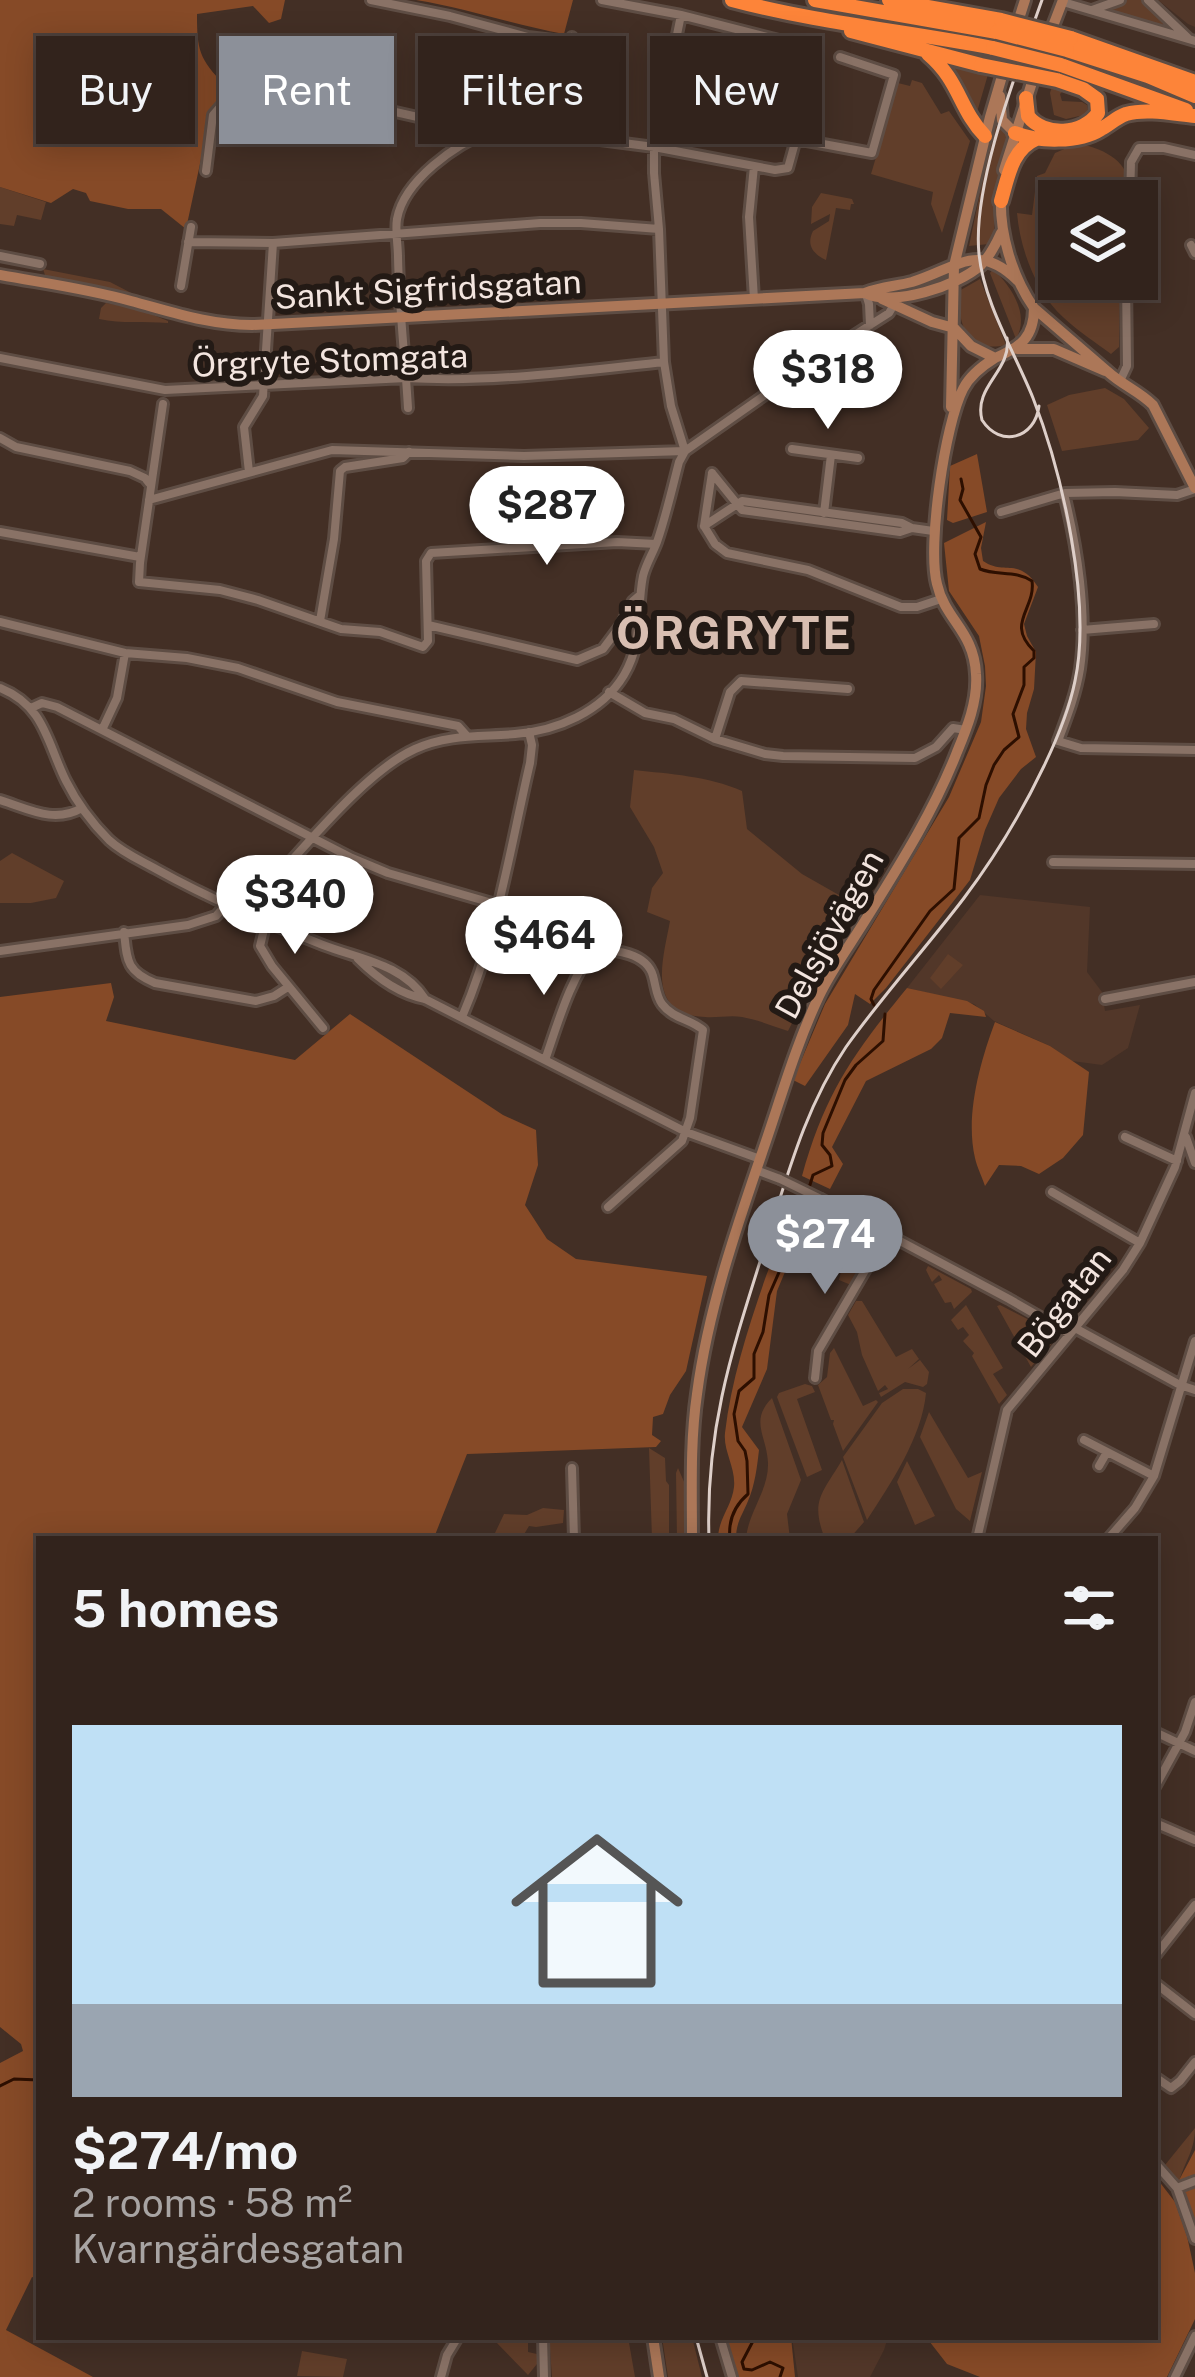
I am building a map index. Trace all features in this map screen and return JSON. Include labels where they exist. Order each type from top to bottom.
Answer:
[{"type":"highway","points":[[732,0],[818,20],[919,34],[997,33]]},
{"type":"highway","points":[[815,0],[997,33]]},
{"type":"highway","points":[[889,0],[1195,96]]},
{"type":"highway","points":[[818,20],[981,64],[1064,58],[1195,82]]},
{"type":"highway","points":[[924,51],[950,75],[972,121],[985,136]]},
{"type":"highway","points":[[1064,58],[1195,115]]},
{"type":"highway","points":[[1064,58],[1099,106],[1090,123],[1066,133]]},
{"type":"highway","points":[[1026,98],[1028,116],[1038,133]]},
{"type":"highway","points":[[1015,133],[1089,135],[1127,114],[1195,115]]},
{"type":"highway","points":[[1000,200],[1018,153],[1038,133]]},
{"type":"street","points":[[371,0],[524,36]]},
{"type":"street","points":[[602,0],[763,36]]},
{"type":"street","points":[[1090,10],[1120,0]]},
{"type":"street","points":[[1148,0],[1192,40]]},
{"type":"street","points":[[1000,512],[1064,494],[1177,495],[1195,489],[1153,405],[1034,308],[1018,281],[1000,200],[1015,133],[1061,1],[1192,40]]},
{"type":"street","points":[[1020,4],[954,266],[954,328],[971,346],[995,358],[1017,349],[1054,350],[1107,372]]},
{"type":"street","points":[[1055,21],[1078,7]]},
{"type":"street","points":[[249,914],[262,893],[364,786],[399,758],[466,735],[546,729],[592,708],[624,674],[640,621],[646,568],[685,451],[664,362],[654,147],[681,15]]},
{"type":"street","points":[[819,144],[872,153],[894,77],[840,57]]},
{"type":"street","points":[[1001,75],[1000,116],[1015,133]]},
{"type":"street","points":[[206,172],[212,115],[226,100],[267,89],[307,92],[418,117]]},
{"type":"street","points":[[626,143],[775,170],[788,168],[795,144]]},
{"type":"street","points":[[408,408],[400,318],[399,212],[431,167],[464,144]]},
{"type":"street","points":[[1132,180],[1139,148],[1195,155]]},
{"type":"street","points":[[754,166],[749,217],[754,299]]},
{"type":"street","points":[[188,242],[273,242],[562,223],[659,229]]},
{"type":"street","points":[[181,286],[191,226]]},
{"type":"street","points":[[148,500],[332,450],[575,456],[685,451],[889,313],[897,300],[974,270],[986,260],[1003,230]]},
{"type":"street","points":[[249,472],[244,427],[263,396],[273,242]]},
{"type":"street","points":[[0,256],[40,264]]},
{"type":"street","name":"Sankt Sigfridsgatan","points":[[0,275],[129,300],[177,316],[268,325],[865,293],[968,260],[986,260]]},
{"type":"street","points":[[986,260],[1018,281]]},
{"type":"street","points":[[865,293],[870,325]]},
{"type":"street","name":"Sankt Sigfridsgatan","points":[[865,293],[897,300],[932,322],[954,328]]},
{"type":"street","points":[[1125,385],[1126,300]]},
{"type":"street","points":[[1017,349],[1031,333],[1034,308]]},
{"type":"street","name":"Sankt Sigfridsgatan","points":[[932,322],[952,350]]},
{"type":"street","name":"Delsjövägen","points":[[949,438],[954,328]]},
{"type":"street","name":"Örgryte Stomgata","points":[[0,358],[165,390],[515,377],[664,362]]},
{"type":"street","name":"Delsjövägen","points":[[692,1536],[697,1392],[720,1283],[784,1080],[820,993],[939,793],[966,730],[976,692],[975,660],[966,634],[941,598],[933,531],[954,411],[965,385],[995,358]]},
{"type":"street","points":[[163,404],[139,582],[220,590],[341,629],[380,632],[418,646],[426,645],[431,553],[656,544]]},
{"type":"street","points":[[0,438],[16,447],[130,471],[150,484]]},
{"type":"street","points":[[792,449],[858,458]]},
{"type":"street","points":[[320,622],[338,515],[340,471],[403,458],[410,451]]},
{"type":"street","points":[[824,516],[831,455]]},
{"type":"street","points":[[737,504],[712,473],[704,526],[727,553],[808,570],[901,607],[917,608],[941,598]]},
{"type":"street","points":[[1064,494],[1072,524],[1082,630],[1076,689],[1058,741],[1081,748],[1195,750]]},
{"type":"street","points":[[704,526],[742,501],[933,531]]},
{"type":"street","points":[[0,532],[140,557]]},
{"type":"street","points":[[428,625],[577,660],[603,650],[641,594]]},
{"type":"street","points":[[0,622],[124,653],[238,668],[337,702],[458,726],[466,735]]},
{"type":"street","points":[[1082,630],[1154,624]]},
{"type":"street","points":[[102,730],[117,698],[124,653]]},
{"type":"street","points":[[715,739],[730,692],[741,681],[848,689]]},
{"type":"street","points":[[0,688],[15,694],[40,719],[82,808],[117,847],[225,906],[357,958],[408,995],[425,999],[758,1165],[1072,1331],[1195,1390]]},
{"type":"street","points":[[609,692],[640,711],[674,719],[715,739],[783,756],[910,758],[929,752],[953,728],[966,730]]},
{"type":"street","points":[[31,708],[42,703],[57,707],[388,873],[499,905]]},
{"type":"street","points":[[462,1017],[499,905],[530,763],[529,732]]},
{"type":"street","points":[[0,800],[56,817],[82,808]]},
{"type":"street","points":[[1053,862],[1195,865]]},
{"type":"street","points":[[0,951],[188,925],[216,916],[225,906]]},
{"type":"street","points":[[266,921],[260,946],[322,1028]]},
{"type":"street","points":[[124,932],[131,968],[155,982],[256,1001],[288,988]]},
{"type":"street","points":[[545,1060],[566,1002],[595,949],[646,962],[662,1004],[674,1016],[702,1028],[703,1043],[680,1144],[608,1207]]},
{"type":"street","points":[[1105,999],[1195,982]]},
{"type":"street","name":"Bögatan","points":[[978,1536],[1007,1410],[1123,1270],[1176,1164],[1195,1093]]},
{"type":"street","points":[[1125,1137],[1176,1164],[1195,1166],[1185,1136]]},
{"type":"street","points":[[1052,1192],[1139,1243]]},
{"type":"street","points":[[815,1378],[818,1352],[887,1233]]},
{"type":"street","points":[[1111,1536],[1154,1476],[1195,1341]]},
{"type":"street","points":[[1084,1441],[1154,1476]]},
{"type":"street","points":[[1099,1466],[1107,1452]]},
{"type":"street","points":[[572,1468],[574,1536]]},
{"type":"street","points":[[1158,1782],[1195,1702]]},
{"type":"street","points":[[1158,1733],[1195,1751]]},
{"type":"street","points":[[1158,1824],[1195,1840]]},
{"type":"street","points":[[1158,1953],[1193,1912]]},
{"type":"street","points":[[1158,1985],[1195,2014]]},
{"type":"street","points":[[1158,2080],[1171,2088],[1195,2062]]},
{"type":"street","points":[[1158,2167],[1177,2188],[1195,2239]]},
{"type":"street","points":[[1177,2188],[1195,2181]]},
{"type":"street","points":[[1174,2377],[1190,2359],[1195,2336]]},
{"type":"street","points":[[441,2377],[456,2340]]},
{"type":"street","points":[[543,2340],[544,2377]]},
{"type":"street","points":[[653,2340],[658,2377]]},
{"type":"street","points":[[721,2340],[732,2377]]},
{"type":"shaded area","points":[[0,0],[285,0],[281,19],[269,23],[253,6],[197,14],[201,53],[219,78],[219,99],[209,122],[186,229],[161,209],[128,209],[90,201],[86,193],[73,189],[51,203],[0,187]]},
{"type":"shaded area","points":[[416,0],[573,0],[564,34]]},
{"type":"shaded area","points":[[1141,0],[1171,26],[1108,8]]},
{"type":"shaded area","points":[[1158,0],[1195,0],[1195,27],[1188,24]]},
{"type":"shaded area","points":[[951,62],[989,71],[975,119],[949,69]]},
{"type":"shaded area","points":[[912,80],[922,83],[941,114],[949,111],[970,141],[942,233],[931,204],[933,192],[871,174],[898,83],[910,86]]},
{"type":"shaded area","points":[[1053,83],[1064,90],[1062,101],[1087,105],[1084,115],[1066,119],[1054,115]]},
{"type":"shaded area","points":[[995,121],[1009,136],[996,184],[994,235],[989,244],[969,246]]},
{"type":"shaded area","points":[[1076,144],[1099,150],[1121,164],[1128,180],[1038,180],[1038,283],[1017,213],[1032,215],[1037,176],[1045,173],[1055,153]]},
{"type":"shaded area","points":[[0,187],[46,202],[41,220],[17,215],[14,226],[0,224]]},
{"type":"shaded area","points":[[821,193],[852,199],[854,204],[850,210],[836,208],[826,260],[814,252],[810,241],[813,231],[829,221],[830,214],[811,224],[812,207]]},
{"type":"shaded area","points":[[43,269],[110,282],[139,297],[53,280]]},
{"type":"shaded area","points":[[993,269],[1007,284],[1020,311],[1016,339],[990,273]]},
{"type":"shaded area","points":[[980,279],[1006,345],[992,347],[973,341],[963,325],[959,291]]},
{"type":"shaded area","points":[[1048,300],[1120,300],[1119,347],[1111,354]]},
{"type":"shaded area","points":[[106,303],[139,309],[168,323],[99,319]]},
{"type":"shaded area","points":[[1105,388],[1124,399],[1149,428],[1138,440],[1062,451],[1047,405]]},
{"type":"shaded area","points":[[977,454],[987,512],[953,523],[947,520],[950,466]]},
{"type":"shaded area","points":[[986,522],[983,561],[1018,569],[1038,587],[1024,624],[1036,652],[1026,729],[1036,757],[999,798],[970,880],[870,1004],[855,994],[848,1025],[805,1086],[793,1080],[825,1004],[949,797],[981,722],[986,686],[979,636],[949,591],[944,543]]},
{"type":"shaded area","points":[[634,770],[702,779],[742,791],[747,829],[802,874],[853,903],[788,1031],[742,1017],[686,1014],[666,996],[662,968],[670,921],[647,912],[652,888],[663,873],[630,807]]},
{"type":"shaded area","points":[[12,853],[64,881],[56,898],[0,903],[0,861]]},
{"type":"shaded area","points":[[980,895],[1090,907],[1087,972],[1102,992],[1105,1011],[1140,1005],[1128,1048],[1102,1065],[1072,1061],[994,1021],[974,1004],[907,988]]},
{"type":"shaded area","points":[[948,954],[963,965],[941,989],[930,978]]},
{"type":"shaded area","points":[[111,983],[114,997],[106,1021],[295,1060],[350,1014],[503,1115],[536,1130],[538,1165],[525,1205],[547,1239],[576,1259],[707,1276],[686,1371],[663,1414],[653,1417],[652,1435],[661,1441],[656,1447],[467,1454],[432,1536],[36,1536],[36,2278],[32,2277],[6,2330],[93,2377],[0,2377],[0,2063],[23,2051],[0,2027],[0,997]]},
{"type":"shaded area","points":[[907,988],[967,1001],[986,1017],[950,1013],[942,1038],[931,1049],[866,1081],[832,1147],[843,1164],[830,1189],[802,1176],[831,1097]]},
{"type":"shaded area","points":[[995,1022],[1050,1046],[1089,1072],[1083,1135],[1063,1158],[1039,1174],[1021,1166],[999,1165],[985,1186],[972,1142],[973,1107]]},
{"type":"shaded area","points":[[793,1211],[808,1217],[777,1291],[767,1369],[742,1427],[759,1450],[754,1482],[736,1536],[718,1536],[734,1487],[725,1433],[736,1374],[765,1279]]},
{"type":"shaded area","points":[[856,1227],[869,1234],[873,1244],[866,1257],[853,1256],[866,1259],[851,1285],[839,1280],[846,1245]]},
{"type":"shaded area","points":[[928,1266],[972,1292],[954,1309],[934,1284],[942,1280],[939,1275],[932,1282]]},
{"type":"shaded area","points":[[856,1301],[862,1301],[896,1357],[912,1349],[919,1359],[908,1369],[920,1360],[929,1372],[927,1384],[905,1382],[881,1397],[879,1393],[888,1389],[885,1385],[878,1391],[848,1315]]},
{"type":"shaded area","points":[[966,1305],[1003,1368],[993,1374],[1007,1395],[999,1404],[963,1341],[969,1335],[951,1320]]},
{"type":"shaded area","points":[[997,1306],[1051,1331],[1052,1343],[1031,1367]]},
{"type":"shaded area","points":[[834,1348],[863,1406],[878,1402],[843,1451],[818,1385],[827,1377]]},
{"type":"shaded area","points":[[805,1384],[815,1392],[797,1399],[822,1470],[807,1477],[777,1397]]},
{"type":"shaded area","points":[[903,1389],[926,1393],[923,1410],[904,1459],[867,1520],[843,1457],[882,1403]]},
{"type":"shaded area","points":[[772,1398],[801,1480],[787,1514],[790,1536],[747,1536],[767,1473],[760,1422]]},
{"type":"shaded area","points":[[929,1412],[968,1478],[982,1472],[970,1521],[956,1509],[920,1437]]},
{"type":"shaded area","points":[[649,1448],[665,1458],[669,1485],[669,1536],[652,1536]]},
{"type":"shaded area","points":[[842,1460],[864,1522],[852,1536],[824,1536],[819,1515],[824,1490]]},
{"type":"shaded area","points":[[907,1461],[935,1516],[915,1525],[897,1482]]},
{"type":"shaded area","points":[[678,1468],[685,1484],[685,1536],[677,1536]]},
{"type":"shaded area","points":[[543,1508],[564,1510],[563,1523],[529,1526],[523,1536],[489,1536],[504,1514],[527,1515]]},
{"type":"shaded area","points":[[1195,2128],[1192,2149],[1179,2182],[1165,2165]]},
{"type":"shaded area","points":[[1195,2150],[1195,2224],[1176,2186]]},
{"type":"shaded area","points":[[1158,2180],[1175,2202],[1195,2273],[1195,2319],[1167,2377],[980,2377],[947,2364],[928,2340],[1158,2340]]},
{"type":"shaded area","points":[[494,2340],[528,2340],[528,2352],[537,2354],[537,2364],[528,2375]]},
{"type":"shaded area","points":[[549,2340],[629,2340],[635,2377],[552,2377]]},
{"type":"shaded area","points":[[662,2340],[693,2340],[702,2377],[668,2377]]},
{"type":"shaded area","points":[[725,2340],[791,2340],[795,2377],[739,2377],[729,2365]]},
{"type":"shaded area","points":[[792,2340],[887,2340],[870,2377],[798,2377]]},
{"type":"shaded area","points":[[302,2351],[347,2359],[343,2377],[297,2376]]},
{"type":"waterway","points":[[874,1005],[874,990],[930,911],[954,889],[959,838],[979,818],[994,765],[1019,737],[1013,714],[1024,685],[1024,667],[1034,658],[1022,632],[1032,581],[980,569],[975,554],[981,537],[960,500],[961,479]]},
{"type":"waterway","points":[[809,1188],[813,1175],[832,1166],[822,1145],[823,1133],[845,1080],[883,1041],[885,1014]]},
{"type":"waterway","points":[[730,1536],[733,1514],[748,1494],[747,1461],[734,1414],[739,1391],[754,1378],[754,1354],[769,1295],[802,1220],[805,1197]]},
{"type":"waterway","points":[[0,2086],[14,2079],[36,2080]]},
{"type":"waterway","points":[[756,2340],[742,2362],[744,2369],[770,2362],[783,2368],[780,2377]]},
{"type":"tram line","points":[[709,1536],[712,1457],[725,1382],[785,1182],[811,1113],[846,1047],[964,898],[1007,834],[1053,746],[1075,681],[1080,614],[1064,499],[1033,398],[993,309],[979,254],[990,161],[1042,0]]},
{"type":"tram line","points":[[1007,338],[1004,360],[983,397],[982,420],[998,434],[1016,436],[1031,426],[1039,406]]},
{"type":"tram line","points":[[697,2340],[707,2377]]},
{"type":"district","name":"ÖRGRYTE","points":[[735,633]]}]
